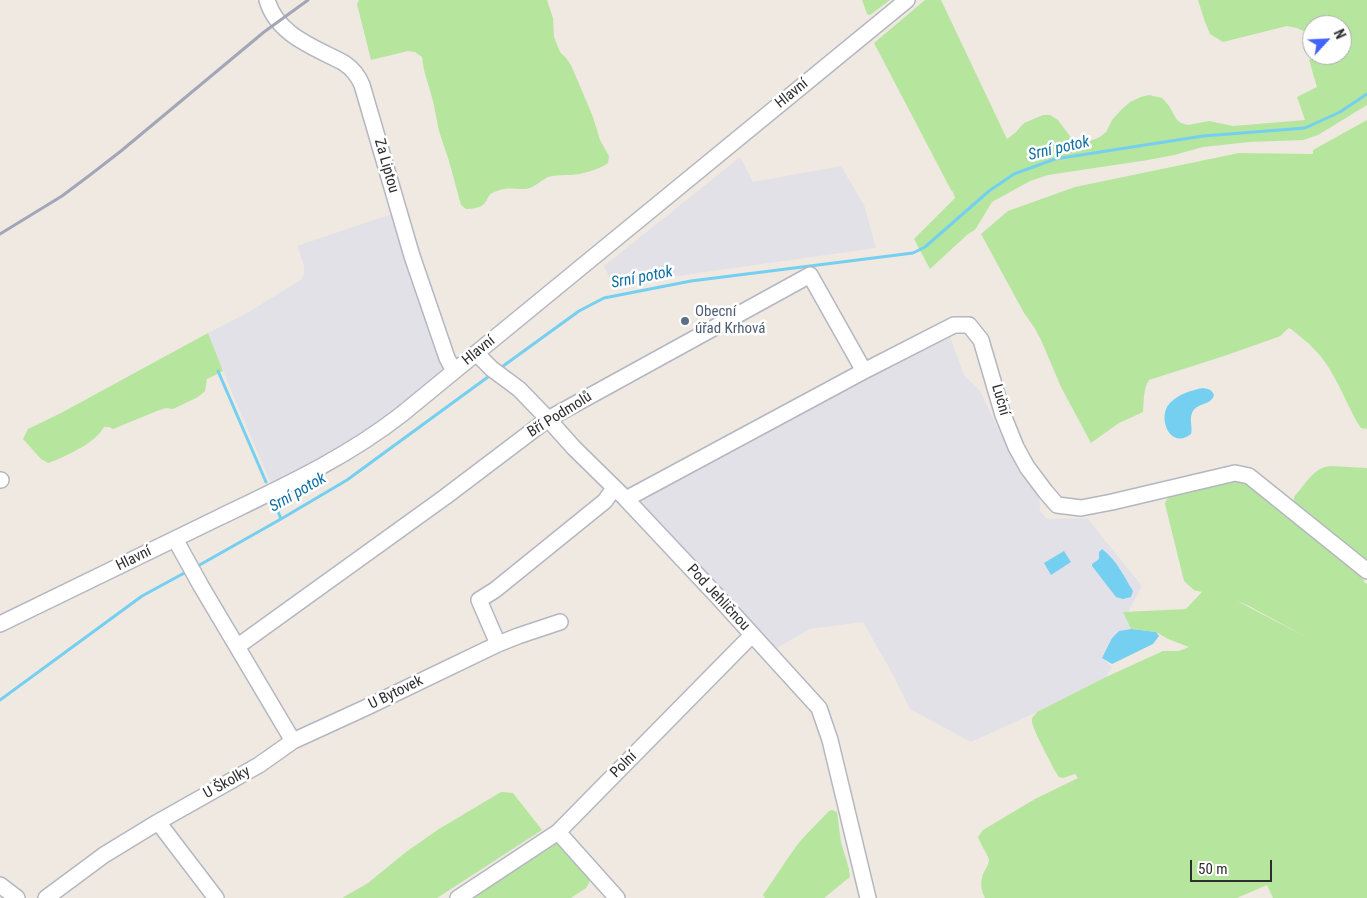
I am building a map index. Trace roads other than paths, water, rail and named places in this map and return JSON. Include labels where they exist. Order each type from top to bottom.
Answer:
[{"type":"street","name":"Za Liptou","points":[[267,0],[269,9],[278,22],[291,35],[350,66],[358,76],[412,256],[447,358],[454,371]]},
{"type":"street","name":"Hlavní","points":[[0,624],[297,479],[351,450],[384,428],[908,0]]},
{"type":"street","name":"Bří Podmolů","points":[[238,646],[548,419],[810,275],[864,371]]},
{"type":"street","name":"Luční","points":[[626,499],[864,371],[954,325],[970,325],[981,340],[1003,415],[1016,447],[1027,467],[1058,506],[1081,508],[1235,473],[1250,476],[1367,570]]},
{"type":"street","name":"Pod Jehličnou","points":[[476,353],[497,373],[519,389],[574,448],[626,499],[819,708],[830,740],[868,898]]},
{"type":"street","points":[[498,644],[479,600],[495,590],[605,501],[614,488]]},
{"type":"street","points":[[175,539],[294,741]]},
{"type":"street","name":"U Bytovek","points":[[294,741],[498,644],[560,622]]},
{"type":"street","name":"Polní","points":[[458,898],[558,832],[752,635]]},
{"type":"street","name":"U Školky","points":[[46,898],[104,855],[158,822],[259,766],[294,741]]},
{"type":"street","points":[[158,822],[216,898]]},
{"type":"street","points":[[558,832],[617,898]]},
{"type":"street","points":[[0,885],[17,898]]},
{"type":"water","points":[[1203,388],[1210,390],[1214,395],[1210,401],[1197,407],[1192,413],[1191,434],[1183,438],[1176,438],[1171,435],[1167,429],[1165,415],[1171,402],[1190,391]]},
{"type":"water","points":[[1102,549],[1112,558],[1123,574],[1133,591],[1131,597],[1123,599],[1116,597],[1092,566],[1099,559],[1099,552]]},
{"type":"water","points":[[1064,551],[1071,562],[1051,575],[1044,563]]},
{"type":"water","points":[[1131,629],[1156,632],[1159,636],[1153,644],[1112,664],[1102,658],[1112,638],[1119,631]]},
{"type":"waterway","name":"Srní potok","points":[[499,369],[579,311],[604,298],[691,281],[913,253],[925,247],[989,191],[1014,174],[1055,159],[1203,136],[1305,128],[1340,112],[1367,94]]},
{"type":"waterway","points":[[218,371],[266,482]]},
{"type":"waterway","name":"Srní potok","points":[[196,567],[347,480],[492,374]]},
{"type":"waterway","points":[[273,499],[281,519]]},
{"type":"waterway","name":"Srní potok","points":[[0,700],[142,596],[188,571]]},
{"type":"railway","points":[[0,234],[62,196],[90,175],[264,32],[308,0]]},
{"type":"place","name":"Obecní úřad Krhová","points":[[685,321]]}]
